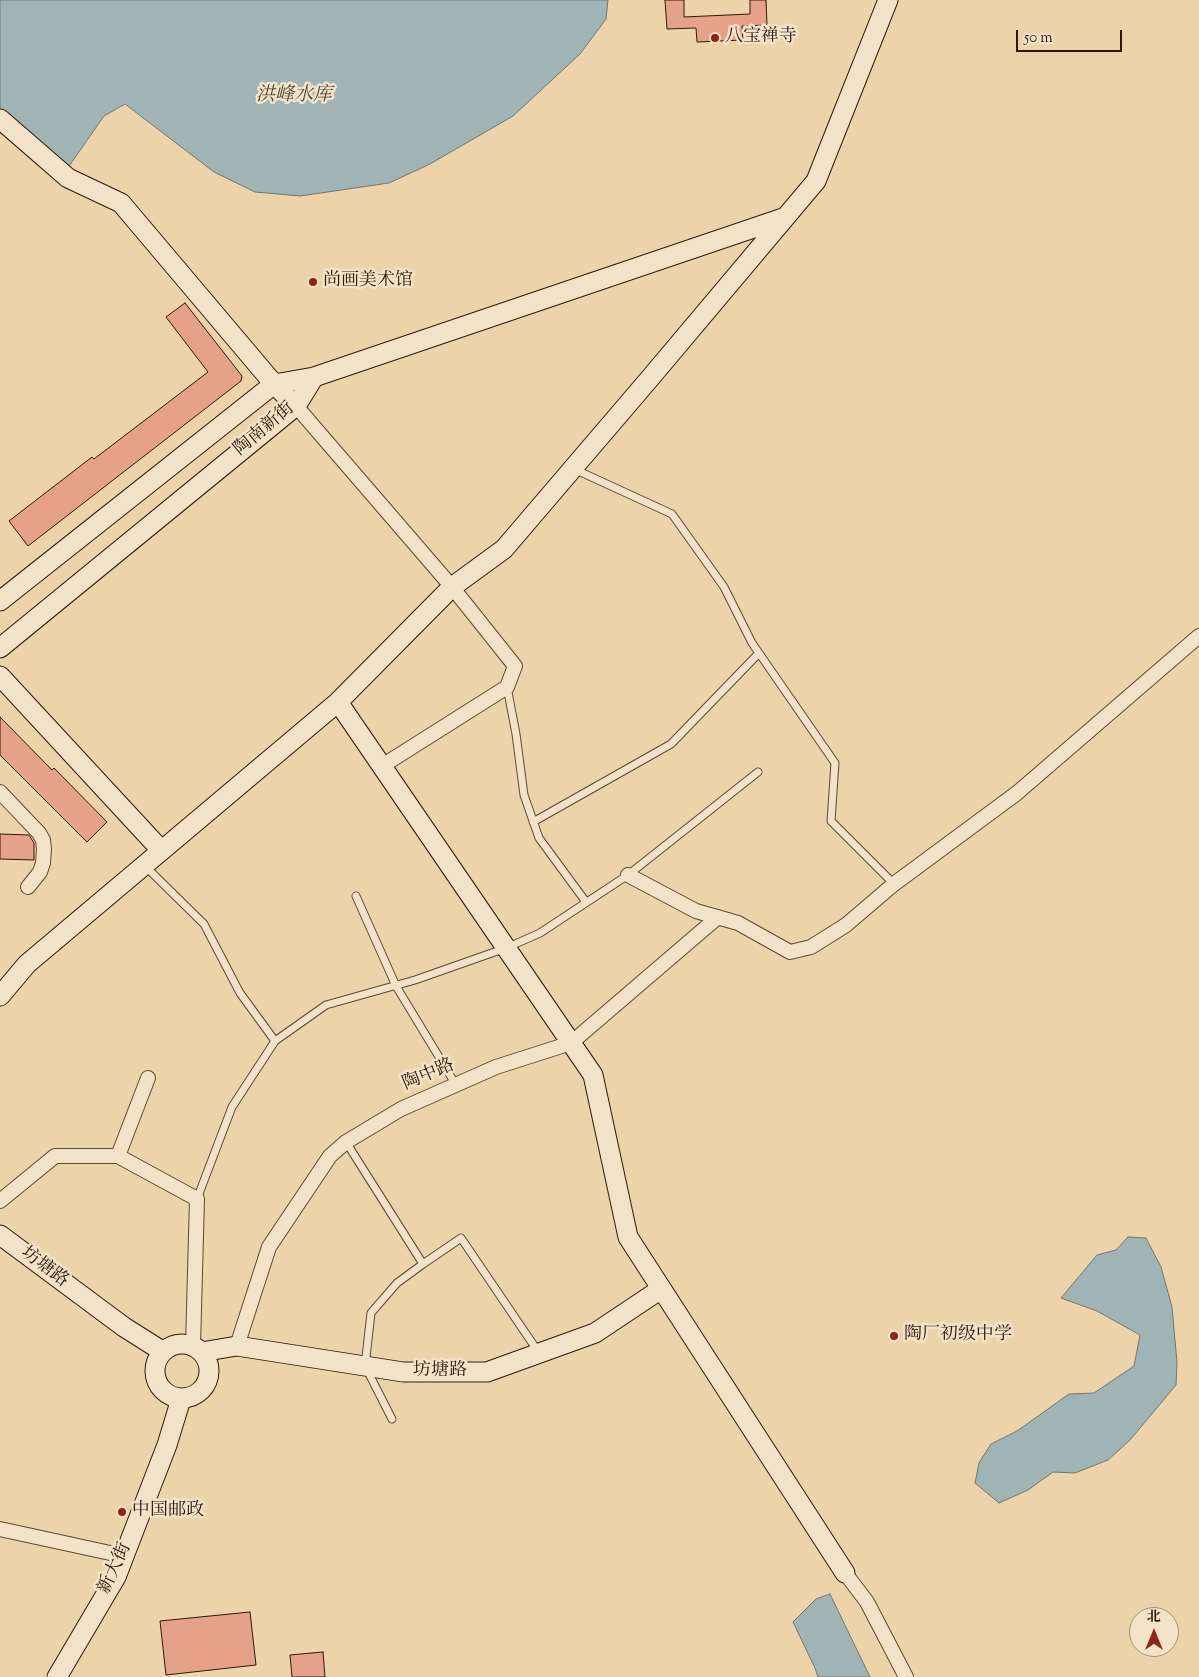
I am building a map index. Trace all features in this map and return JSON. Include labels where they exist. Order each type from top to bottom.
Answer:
[{"type":"street","points":[[0,996],[27,964],[338,702],[452,587],[504,549],[816,181],[888,0]]},
{"type":"street","points":[[0,119],[68,178],[121,202],[274,384],[296,406],[452,587],[515,666],[507,687],[382,766]]},
{"type":"street","points":[[314,377],[784,218]]},
{"type":"street","name":"陶南新街","points":[[0,601],[274,384],[314,377]]},
{"type":"street","name":"陶南新街","points":[[0,648],[296,406],[314,377]]},
{"type":"street","points":[[628,875],[696,911],[738,923],[790,952],[811,947],[846,925],[894,884],[1017,793],[1199,636]]},
{"type":"street","points":[[0,676],[161,850]]},
{"type":"street","points":[[338,702],[593,1075],[628,1237],[845,1573],[867,1602],[906,1677]]},
{"type":"street","points":[[0,792],[39,833],[43,840],[43,863],[40,872],[28,887]]},
{"type":"street","name":"陶中路","points":[[237,1346],[269,1247],[330,1156],[346,1142],[401,1109],[496,1068],[571,1043],[718,917]]},
{"type":"street","points":[[118,1156],[148,1078]]},
{"type":"street","points":[[0,1201],[55,1156],[118,1156],[197,1199],[197,1349]]},
{"type":"street","name":"坊塘路","points":[[0,1235],[124,1327],[162,1352]]},
{"type":"street","name":"坊塘路","points":[[197,1349],[237,1346],[403,1372],[487,1372],[595,1333],[662,1289]]},
{"type":"street","points":[[182,1344],[197,1349],[207,1361],[209,1372],[207,1382],[201,1391],[192,1397],[181,1399],[170,1396],[162,1390],[156,1381],[154,1371],[156,1360],[162,1352],[172,1346],[182,1344]]},
{"type":"street","name":"新大街","points":[[57,1677],[116,1577],[167,1445],[181,1399]]},
{"type":"street","points":[[0,1529],[124,1556]]},
{"type":"lane","points":[[573,469],[672,514],[724,587],[752,642],[835,763],[831,820],[894,884]]},
{"type":"lane","points":[[533,822],[671,744],[760,653]]},
{"type":"lane","points":[[507,687],[516,734],[524,795],[533,822],[539,838],[586,902]]},
{"type":"lane","points":[[197,1199],[232,1107],[275,1041],[326,1005],[396,986],[506,948],[540,933],[628,875],[758,772]]},
{"type":"lane","points":[[144,865],[204,924],[240,993],[275,1041]]},
{"type":"lane","points":[[356,896],[396,986],[456,1085]]},
{"type":"lane","points":[[346,1142],[423,1264]]},
{"type":"lane","points":[[392,1420],[365,1366],[371,1313],[397,1283],[461,1238],[539,1353]]},
{"type":"water","name":"洪峰水库","points":[[0,0],[608,0],[606,19],[580,54],[513,116],[430,164],[389,183],[300,196],[255,192],[214,172],[125,104],[104,116],[67,169],[0,108]]},
{"type":"water","points":[[1128,1237],[1146,1238],[1161,1267],[1172,1307],[1177,1362],[1176,1385],[1130,1440],[1108,1460],[1075,1473],[1053,1472],[1028,1490],[999,1503],[975,1483],[979,1463],[991,1444],[1017,1431],[1069,1394],[1094,1393],[1134,1366],[1140,1335],[1097,1311],[1061,1298],[1097,1255],[1116,1250]]},
{"type":"water","points":[[830,1594],[870,1677],[818,1677],[793,1622],[816,1599]]},
{"type":"building","points":[[665,0],[684,0],[684,17],[750,14],[750,0],[766,0],[767,25],[742,26],[743,40],[697,42],[696,28],[667,29]]},
{"type":"building","points":[[185,303],[242,376],[241,381],[28,546],[9,521],[208,372],[166,317]]},
{"type":"building","points":[[0,717],[107,822],[87,842],[0,755]]},
{"type":"building","points":[[0,834],[29,835],[34,843],[34,860],[0,859]]},
{"type":"building","points":[[250,1612],[256,1665],[166,1675],[160,1621]]},
{"type":"building","points":[[323,1652],[325,1677],[292,1677],[290,1655]]},
{"type":"place","name":"八宝禅寺","points":[[715,38]]},
{"type":"place","name":"尚画美术馆","points":[[313,282]]},
{"type":"place","name":"陶厂初级中学","points":[[894,1336]]},
{"type":"place","name":"中国邮政","points":[[122,1512]]}]
